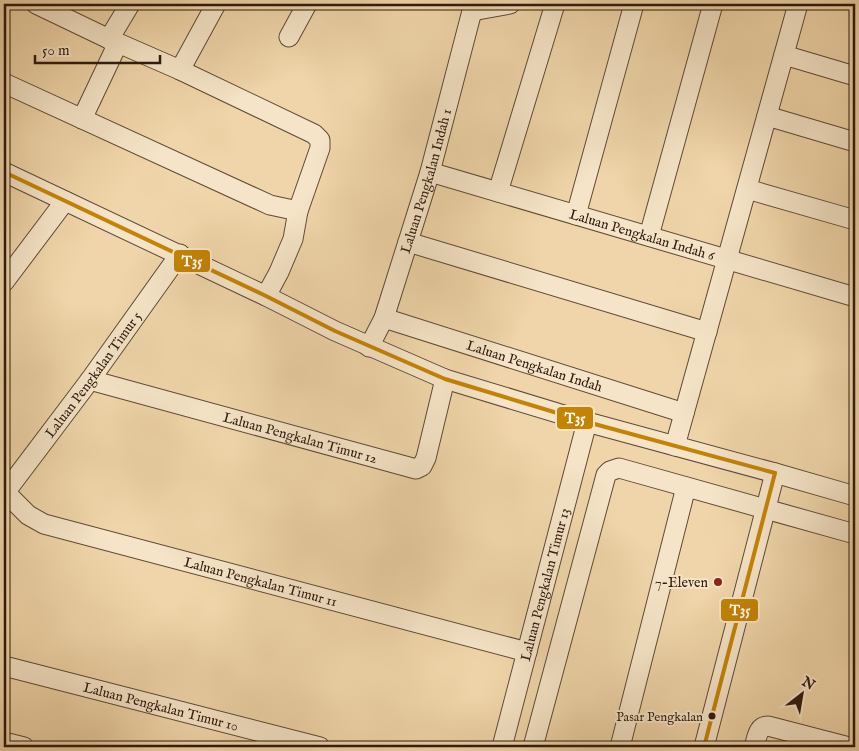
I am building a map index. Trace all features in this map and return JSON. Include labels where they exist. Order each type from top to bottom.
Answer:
[{"type":"street","points":[[36,4],[314,134],[320,140],[320,148],[298,211],[293,240],[266,296]]},
{"type":"street","points":[[82,119],[130,4]]},
{"type":"street","points":[[180,70],[216,4]]},
{"type":"street","points":[[289,37],[307,4]]},
{"type":"street","points":[[470,8],[510,4]]},
{"type":"street","points":[[498,192],[555,4]]},
{"type":"street","points":[[576,215],[634,4]]},
{"type":"street","points":[[649,236],[713,4]]},
{"type":"street","points":[[675,446],[798,4]]},
{"type":"street","name":"Laluan Pengkalan Indah 1","points":[[369,347],[384,318],[430,172],[470,8]]},
{"type":"street","points":[[784,55],[855,76]]},
{"type":"street","points":[[4,83],[270,205],[298,211]]},
{"type":"street","points":[[767,116],[855,142]]},
{"type":"street","points":[[4,172],[180,254],[334,331],[445,379],[587,422],[855,496]]},
{"type":"street","name":"Laluan Pengkalan Indah 6","points":[[430,172],[855,297]]},
{"type":"street","points":[[747,189],[855,220]]},
{"type":"street","points":[[4,282],[65,201]]},
{"type":"street","points":[[408,242],[707,332]]},
{"type":"street","name":"Laluan Pengkalan Timur 5","points":[[4,493],[90,380],[180,254]]},
{"type":"street","name":"Laluan Pengkalan Indah","points":[[384,318],[684,413]]},
{"type":"street","name":"Laluan Pengkalan Timur 12","points":[[90,380],[416,469],[422,466],[426,458],[445,379]]},
{"type":"street","name":"Laluan Pengkalan Timur 13","points":[[504,740],[587,422]]},
{"type":"street","points":[[504,740],[534,743],[606,475],[610,471],[619,468],[855,534]]},
{"type":"street","points":[[704,747],[776,473]]},
{"type":"street","points":[[620,747],[686,487]]},
{"type":"street","name":"Laluan Pengkalan Timur 11","points":[[4,493],[28,514],[44,524],[527,652]]},
{"type":"street","name":"Laluan Pengkalan Timur 10","points":[[4,666],[320,747]]},
{"type":"street","points":[[754,747],[759,731],[765,726],[849,747]]},
{"type":"street","points":[[4,742],[24,747]]},
{"type":"transit line","name":"T35","points":[[4,172],[266,296],[335,331],[445,379],[587,422],[775,473]]},
{"type":"transit line","name":"T35","points":[[704,747],[775,473]]},
{"type":"place","name":"7-Eleven","points":[[718,582]]},
{"type":"place","name":"Pasar Pengkalan","points":[[712,716]]}]
